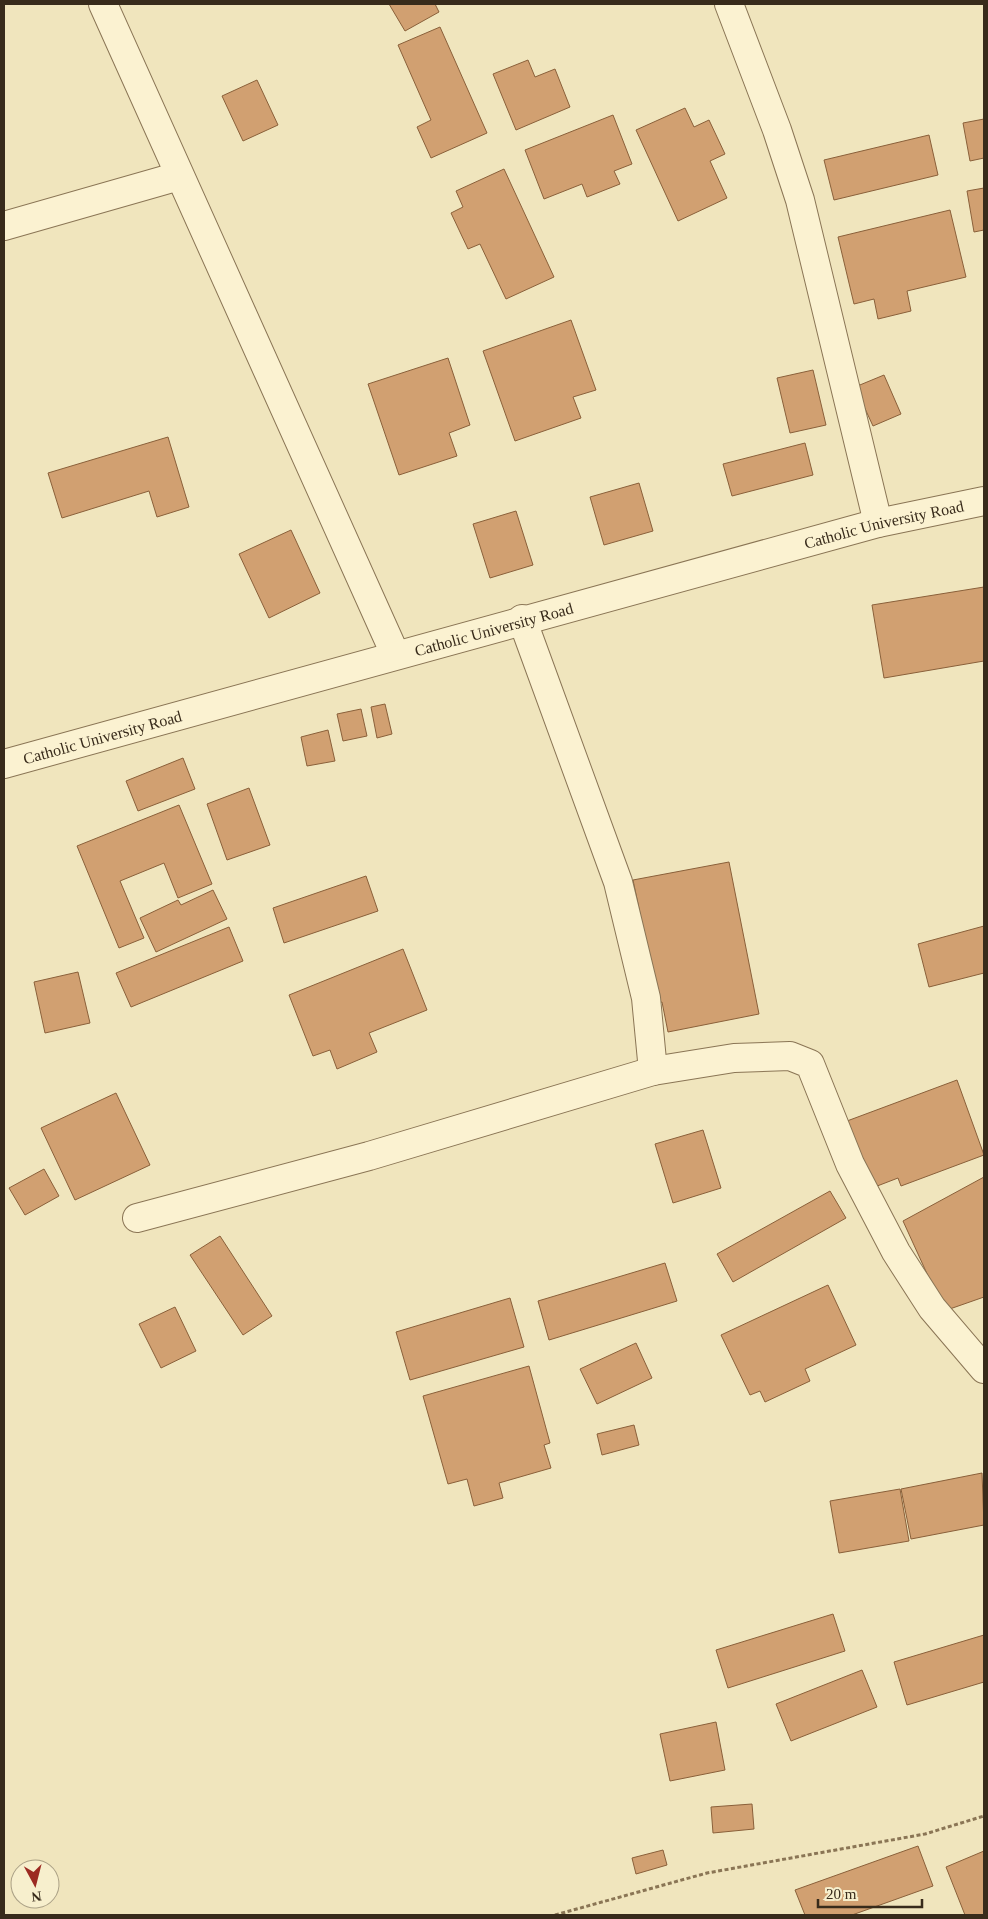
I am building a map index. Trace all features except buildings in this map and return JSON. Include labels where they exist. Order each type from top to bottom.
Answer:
[{"type":"street","points":[[103,4],[395,654]]},
{"type":"street","points":[[738,6],[800,200],[878,523]]},
{"type":"street","points":[[4,226],[179,176]]},
{"type":"street","name":"Catholic University Road","points":[[4,764],[395,654],[878,523],[983,506]]},
{"type":"street","points":[[522,619],[618,882],[646,998],[653,1071]]},
{"type":"street","points":[[137,1218],[369,1156],[653,1071],[734,1058],[790,1056],[810,1064],[850,1164],[896,1252],[932,1308],[984,1369]]},
{"type":"path","points":[[555,1915],[707,1872],[925,1834],[984,1816]]}]
